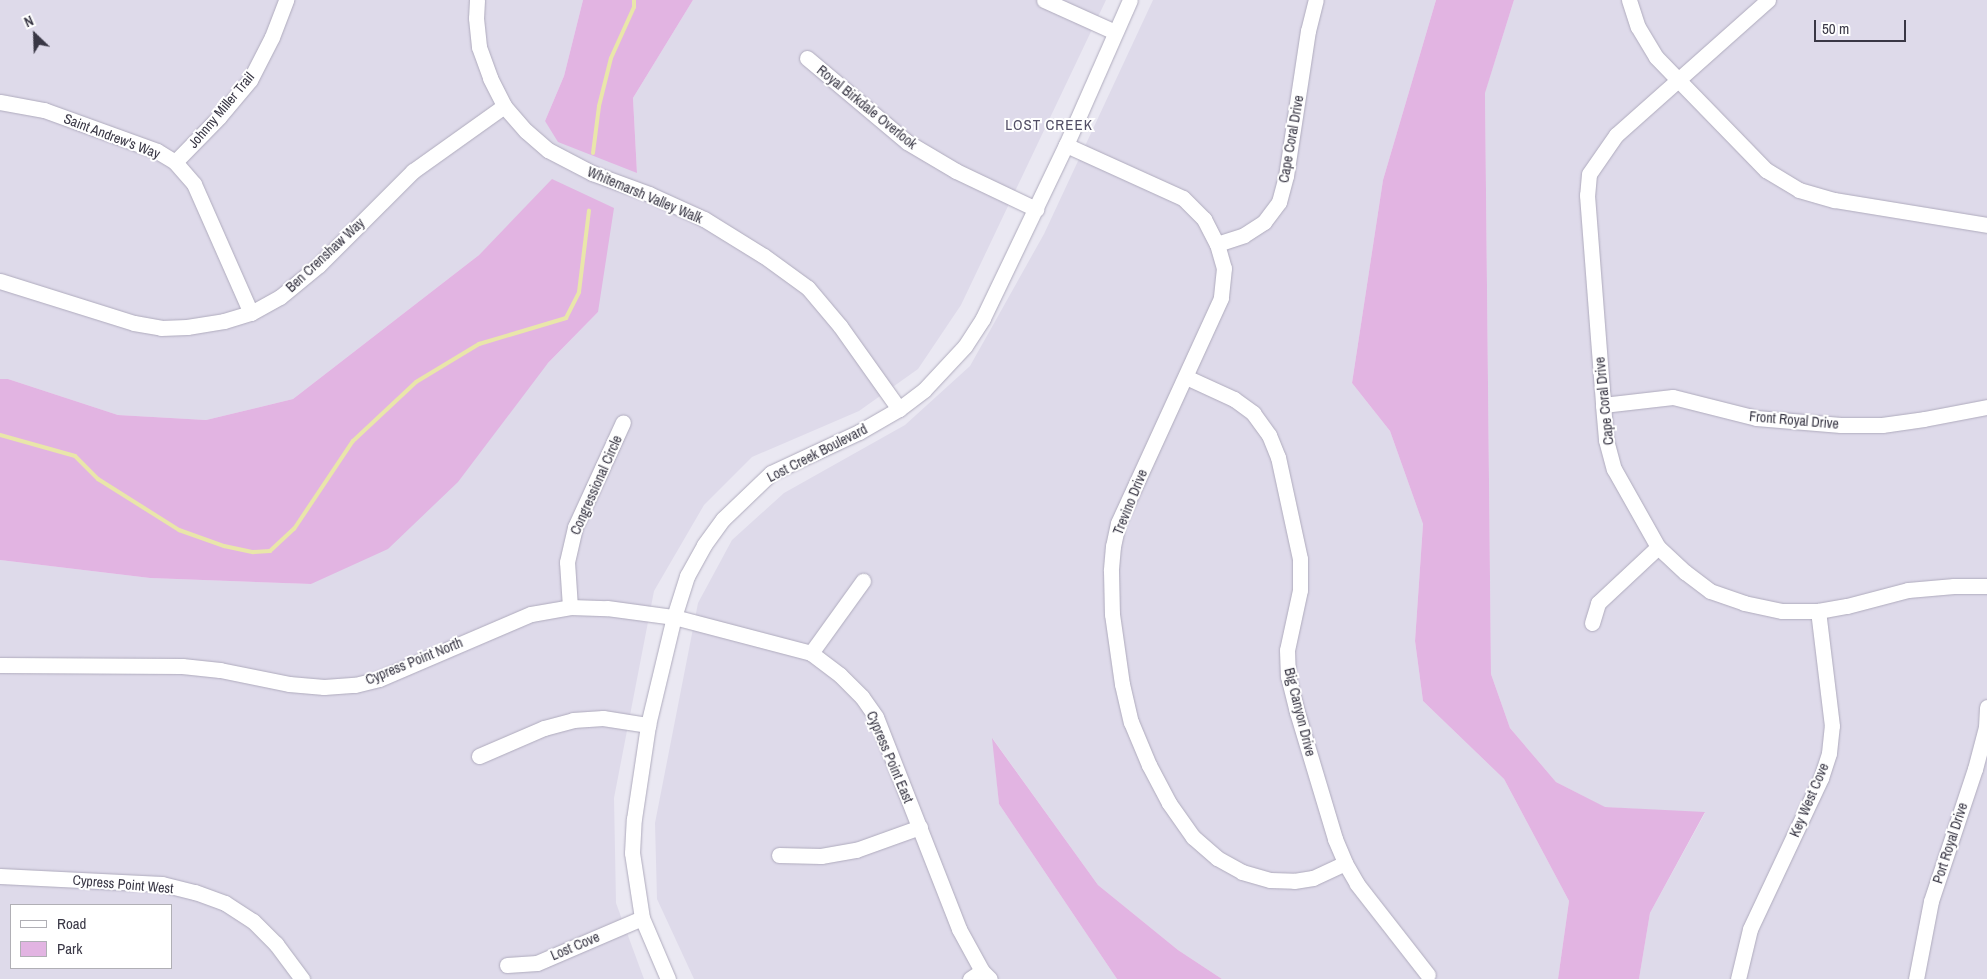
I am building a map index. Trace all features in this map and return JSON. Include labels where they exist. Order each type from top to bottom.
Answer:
[{"type":"street","name":"Johnny Miller Trail","points":[[175,162],[219,117],[250,80],[272,37],[286,0]]},
{"type":"street","name":"Whitemarsh Valley Walk","points":[[477,0],[476,18],[480,47],[490,78],[504,106],[526,131],[548,150],[592,174],[650,194],[704,219],[764,256],[808,288],[840,326],[900,409]]},
{"type":"street","points":[[1044,0],[1115,32]]},
{"type":"street","name":"Lost Creek Boulevard","points":[[668,979],[642,918],[632,853],[634,819],[648,725],[674,617],[687,576],[704,545],[723,519],[742,498],[771,473],[859,432],[900,409],[924,390],[965,346],[983,318],[1036,209],[1130,0]]},
{"type":"street","name":"Cape Coral Drive","points":[[1216,244],[1244,235],[1264,222],[1279,202],[1286,176],[1308,31],[1316,0]]},
{"type":"street","points":[[1629,0],[1638,27],[1656,57],[1766,170],[1799,190],[1834,200],[1987,224]]},
{"type":"street","name":"Cape Coral Drive","points":[[1768,0],[1616,134],[1589,174],[1587,195],[1603,405],[1606,440],[1614,469],[1658,546],[1685,572],[1710,590],[1744,603],[1782,611],[1818,610],[1847,606],[1908,590],[1954,586],[1987,586]]},
{"type":"street","name":"Royal Birkdale Overlook","points":[[807,58],[907,142],[956,171],[1036,209]]},
{"type":"street","name":"Saint Andrew's Way","points":[[0,102],[44,110],[157,150],[175,162],[194,184],[251,313]]},
{"type":"street","name":"Ben Crenshaw Way","points":[[0,282],[134,323],[161,328],[187,327],[251,313],[280,297],[319,265],[413,170],[504,106]]},
{"type":"street","name":"Trevino Drive","points":[[1066,145],[1183,198],[1204,219],[1216,244],[1224,268],[1221,298],[1118,523],[1113,546],[1111,571],[1112,614],[1122,684],[1131,722],[1149,764],[1169,803],[1193,837],[1217,858],[1242,872],[1270,880],[1294,881],[1312,878],[1345,863]]},
{"type":"street","name":"Big Canyon Drive","points":[[1186,377],[1234,399],[1253,413],[1269,435],[1278,457],[1300,559],[1300,590],[1287,650],[1288,676],[1335,839],[1345,863],[1357,884],[1428,974]]},
{"type":"street","name":"Front Royal Drive","points":[[1603,405],[1673,397],[1756,418],[1841,426],[1924,419],[1987,407]]},
{"type":"street","name":"Congressional Circle","points":[[570,607],[567,562],[574,527],[624,422]]},
{"type":"street","points":[[1592,623],[1598,603],[1658,546]]},
{"type":"street","points":[[811,653],[863,581]]},
{"type":"street","name":"Cypress Point North","points":[[0,665],[182,666],[220,670],[289,684],[324,687],[354,684],[378,678],[523,617],[570,607],[607,608],[674,617]]},
{"type":"street","name":"Key West Cove","points":[[1738,979],[1750,929],[1821,778],[1829,753],[1832,726],[1818,610]]},
{"type":"street","name":"Cypress Point East","points":[[674,617],[811,653],[851,686],[876,717],[959,929],[981,976]]},
{"type":"street","name":"Port Royal Drive","points":[[1916,979],[1931,901],[1975,769],[1986,727],[1987,707]]},
{"type":"street","points":[[479,756],[544,728],[573,720],[603,718],[648,725]]},
{"type":"street","points":[[780,855],[821,856],[856,850],[920,827]]},
{"type":"street","name":"Cypress Point West","points":[[0,876],[162,884],[195,892],[225,903],[253,922],[276,944],[302,979]]},
{"type":"street","name":"Lost Cove","points":[[507,966],[537,963],[642,918]]},
{"type":"shaded area","points":[[0,0],[583,0],[564,76],[545,121],[637,173],[633,98],[693,0],[1106,0],[961,305],[918,369],[859,411],[752,457],[704,505],[654,591],[614,798],[616,903],[644,979],[0,979],[0,560],[150,578],[311,584],[548,363],[598,312],[552,180],[479,255],[293,399],[206,420],[118,415],[8,379],[0,379]]},
{"type":"shaded area","points":[[1153,0],[1436,0],[1383,180],[1352,383],[1390,431],[1423,524],[1415,641],[1423,701],[1504,779],[1569,901],[1558,979],[1222,979],[1178,950],[1098,885],[993,739],[999,804],[1117,979],[694,979],[657,899],[655,823],[698,603],[732,540],[784,493],[905,425],[970,366],[1044,234]]},
{"type":"shaded area","points":[[1514,0],[1987,0],[1987,979],[1639,979],[1650,913],[1705,813],[1604,807],[1556,782],[1510,728],[1491,674],[1485,92]]},
{"type":"green space","points":[[583,0],[693,0],[633,98],[637,173],[558,142],[545,121],[564,76]]},
{"type":"green space","points":[[1436,0],[1514,0],[1485,93],[1491,674],[1510,728],[1556,782],[1605,807],[1705,812],[1650,913],[1639,979],[1558,979],[1569,901],[1504,779],[1423,701],[1415,641],[1423,524],[1390,431],[1352,383],[1383,180]]},
{"type":"green space","points":[[552,179],[614,208],[598,312],[548,363],[458,482],[388,549],[311,584],[150,578],[0,560],[0,379],[8,379],[118,415],[206,420],[293,399],[479,255]]},
{"type":"green space","points":[[992,738],[1098,885],[1178,950],[1222,979],[1117,979],[999,804]]},
{"type":"waterway","points":[[593,153],[599,106],[611,58],[634,7],[634,0]]},
{"type":"waterway","points":[[0,435],[75,456],[98,479],[179,530],[224,546],[253,552],[270,551],[294,529],[353,441],[416,382],[479,344],[566,318],[579,292],[589,211]]},
{"type":"district","name":"LOST CREEK","points":[[1049,125]]}]
